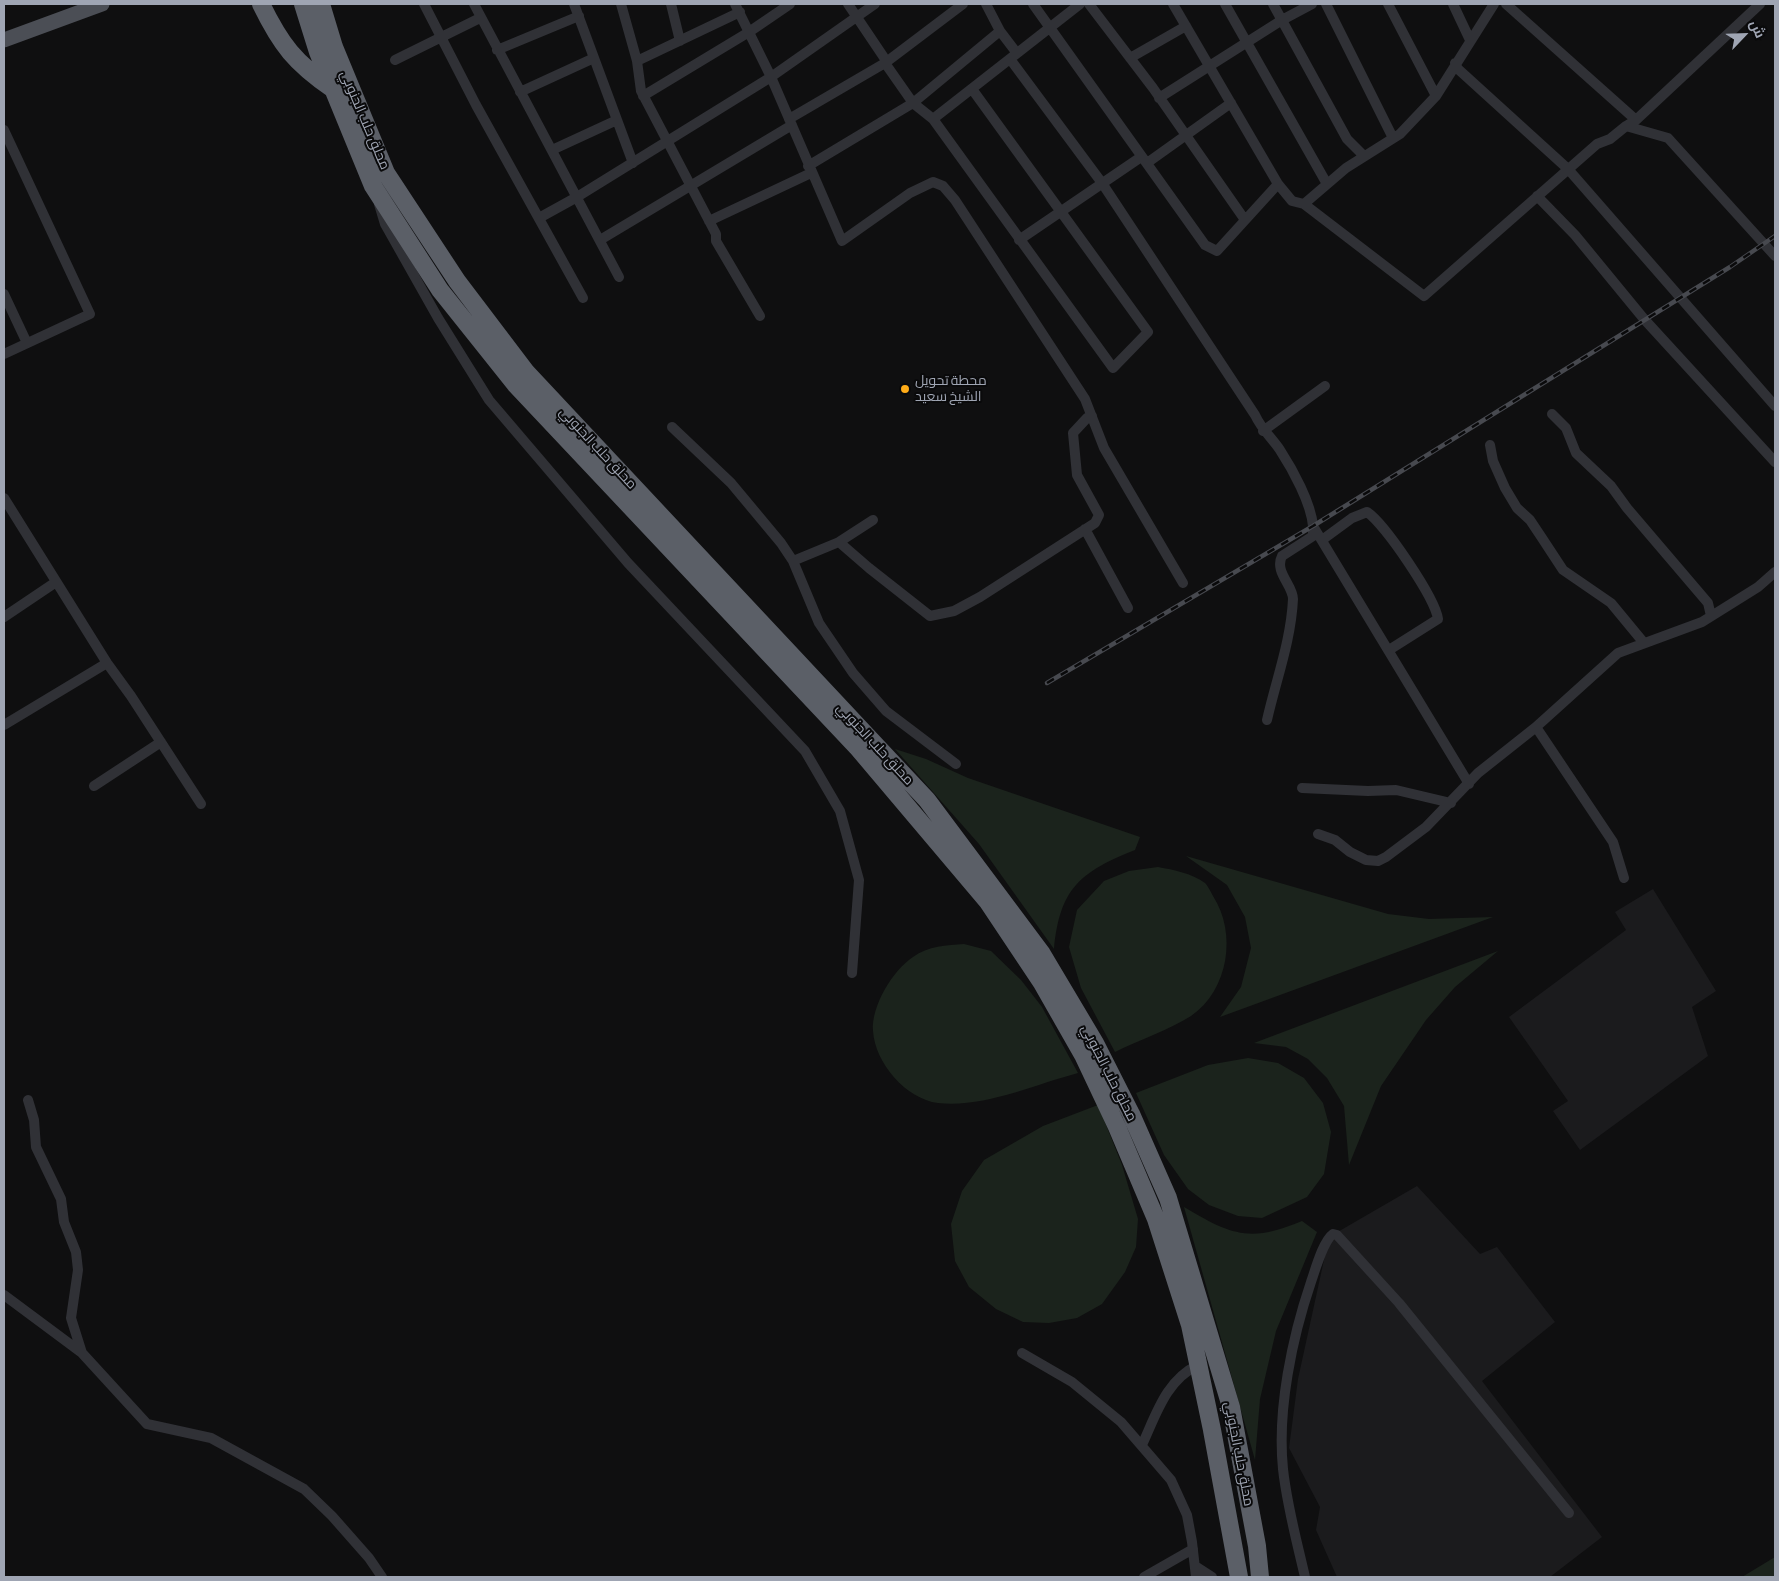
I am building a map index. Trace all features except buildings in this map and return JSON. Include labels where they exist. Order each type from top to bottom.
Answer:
[{"type":"highway","points":[[261,4],[288,52],[306,71],[333,88]]},
{"type":"highway","name":"محلق حلب الجنوبي","points":[[303,4],[333,88],[373,186],[440,290],[515,384],[857,747],[988,902],[1042,983],[1083,1055],[1117,1127],[1156,1219],[1190,1325],[1239,1577]]},
{"type":"highway","name":"محلق حلب الجنوبي","points":[[321,4],[334,47],[386,173],[457,281],[526,372],[927,800],[1042,954],[1095,1043],[1131,1114],[1168,1198],[1231,1407],[1257,1546],[1260,1577]]},
{"type":"main road","points":[[4,40],[102,4]]},
{"type":"street","points":[[424,4],[538,218],[583,298]]},
{"type":"street","points":[[474,4],[619,278]]},
{"type":"street","points":[[574,4],[633,163]]},
{"type":"street","points":[[621,4],[637,61],[643,96],[668,140],[716,234],[716,241],[760,316]]},
{"type":"street","points":[[671,4],[680,41]]},
{"type":"street","points":[[643,96],[749,32],[790,4]]},
{"type":"street","points":[[848,4],[913,103],[933,119],[1113,368],[1148,332],[972,89]]},
{"type":"street","points":[[538,218],[577,197],[771,77],[875,4]]},
{"type":"street","points":[[600,240],[886,63],[963,4]]},
{"type":"street","points":[[1033,4],[1205,245],[1217,250],[1278,184]]},
{"type":"street","points":[[933,119],[1080,4]]},
{"type":"street","points":[[1089,4],[1187,136],[1245,220]]},
{"type":"street","points":[[1173,4],[1278,184],[1292,201],[1304,204],[1424,296],[1597,144],[1610,139],[1636,120],[1757,5]]},
{"type":"street","points":[[1225,4],[1327,184]]},
{"type":"street","points":[[1273,4],[1347,139],[1364,156]]},
{"type":"street","points":[[1159,98],[1282,20],[1312,4]]},
{"type":"street","points":[[1326,4],[1393,138]]},
{"type":"street","points":[[1388,4],[1436,96]]},
{"type":"street","points":[[1453,4],[1470,40]]},
{"type":"street","points":[[1304,204],[1364,156],[1400,134],[1436,96],[1455,63],[1494,4]]},
{"type":"street","points":[[1506,4],[1636,120]]},
{"type":"street","points":[[990,5],[1000,31],[1013,56],[1102,183],[1255,415],[1263,431],[1280,450],[1312,511],[1313,536],[1282,556],[1280,560],[1280,566],[1293,596],[1287,645],[1267,720]]},
{"type":"street","points":[[637,61],[680,41],[738,8],[771,77],[809,169],[842,241],[910,193],[933,182],[944,186],[956,200],[1085,399],[1104,448],[1183,583]]},
{"type":"street","points":[[497,50],[579,16]]},
{"type":"street","points":[[395,60],[480,18]]},
{"type":"street","points":[[1130,58],[1186,26]]},
{"type":"street","points":[[709,221],[809,169],[913,103],[1000,31]]},
{"type":"street","points":[[520,92],[594,58]]},
{"type":"street","points":[[1455,63],[1458,69],[1490,101],[1568,169],[1775,406]]},
{"type":"street","points":[[1019,240],[1102,183],[1187,136],[1231,104]]},
{"type":"street","points":[[552,150],[617,120]]},
{"type":"street","points":[[1626,126],[1668,138],[1775,256]]},
{"type":"street","points":[[4,130],[90,314],[4,354]]},
{"type":"street","points":[[373,186],[385,224],[438,318],[489,400],[628,564],[805,750],[840,811],[859,880],[852,973]]},
{"type":"street","points":[[1537,196],[1575,235],[1644,319],[1775,462]]},
{"type":"street","points":[[4,294],[27,343]]},
{"type":"street","points":[[1263,431],[1325,386]]},
{"type":"street","points":[[1552,414],[1566,428],[1576,453],[1611,486],[1708,603],[1711,616]]},
{"type":"street","points":[[839,542],[930,616],[954,611],[980,597],[1095,522],[1099,515],[1077,475],[1073,434],[1087,418],[1092,416]]},
{"type":"street","points":[[672,427],[731,483],[763,518],[793,562],[819,623],[853,673],[886,711],[956,764]]},
{"type":"street","points":[[1490,445],[1493,461],[1505,488],[1517,508],[1538,532],[1563,570],[1612,603],[1644,643]]},
{"type":"street","points":[[4,498],[107,663],[201,804]]},
{"type":"street","points":[[1322,540],[1352,518],[1367,512],[1376,518],[1389,535],[1424,589],[1437,612],[1438,619],[1389,650]]},
{"type":"street","points":[[793,562],[839,542],[873,520]]},
{"type":"street","points":[[1313,526],[1469,784]]},
{"type":"street","points":[[1085,529],[1128,608]]},
{"type":"street","points":[[1318,834],[1335,840],[1350,852],[1366,860],[1378,861],[1386,858],[1426,827],[1478,773],[1536,726],[1618,653],[1711,616],[1758,587],[1775,572]]},
{"type":"street","points":[[4,617],[56,582]]},
{"type":"street","points":[[4,725],[107,663]]},
{"type":"street","points":[[1536,726],[1614,842],[1624,878]]},
{"type":"street","points":[[94,786],[161,742]]},
{"type":"street","points":[[1302,788],[1368,791],[1396,790],[1451,803]]},
{"type":"street","points":[[28,1100],[34,1120],[36,1147],[61,1199],[64,1222],[76,1252],[78,1270],[71,1318],[82,1354]]},
{"type":"street","points":[[1305,1577],[1285,1484],[1282,1448],[1284,1403],[1305,1299],[1329,1237],[1333,1234],[1337,1236],[1399,1303],[1569,1513]]},
{"type":"street","points":[[4,1295],[82,1354],[147,1424],[212,1438],[304,1489],[332,1516],[369,1558],[382,1577]]},
{"type":"street","points":[[1022,1353],[1072,1382],[1121,1422],[1171,1480],[1187,1515],[1196,1577]]},
{"type":"street","points":[[1142,1445],[1171,1384],[1187,1370],[1198,1365]]},
{"type":"street","points":[[1144,1577],[1193,1549]]},
{"type":"street","points":[[1195,1566],[1212,1577]]},
{"type":"shaded area","points":[[895,749],[926,759],[968,778],[1140,837],[1135,850],[1100,866],[1076,885],[1061,911],[1054,949],[979,844]]},
{"type":"shaded area","points":[[1186,856],[1388,914],[1429,919],[1493,917],[1220,1017],[1241,987],[1251,948],[1245,917],[1227,885]]},
{"type":"shaded area","points":[[1158,867],[1188,874],[1205,883],[1221,911],[1227,943],[1225,960],[1221,976],[1214,991],[1204,1005],[1191,1016],[1174,1026],[1115,1052],[1081,988],[1069,947],[1077,910],[1104,881],[1129,871]]},
{"type":"shaded area","points":[[1653,889],[1716,991],[1692,1007],[1708,1056],[1580,1150],[1553,1111],[1568,1101],[1509,1017],[1626,930],[1615,912]]},
{"type":"shaded area","points":[[964,944],[991,951],[1021,980],[1042,1007],[1078,1073],[991,1099],[955,1104],[926,1100],[915,1095],[894,1078],[879,1055],[873,1031],[873,1021],[885,990],[905,963],[919,953],[938,947]]},
{"type":"shaded area","points":[[1498,951],[1455,987],[1426,1020],[1381,1086],[1349,1165],[1344,1106],[1327,1078],[1308,1059],[1286,1047],[1254,1043]]},
{"type":"shaded area","points":[[1248,1058],[1278,1063],[1304,1078],[1323,1103],[1331,1132],[1324,1174],[1307,1197],[1262,1218],[1238,1216],[1209,1205],[1188,1189],[1164,1155],[1136,1093],[1208,1065]]},
{"type":"shaded area","points":[[1098,1105],[1122,1165],[1138,1219],[1136,1247],[1125,1272],[1102,1304],[1077,1318],[1049,1323],[1023,1322],[996,1309],[969,1287],[955,1261],[951,1224],[962,1191],[984,1160],[1043,1126]]},
{"type":"shaded area","points":[[1417,1186],[1480,1254],[1497,1247],[1555,1322],[1482,1381],[1602,1537],[1550,1577],[1337,1577],[1316,1530],[1320,1507],[1289,1448],[1298,1379],[1329,1237]]},
{"type":"shaded area","points":[[1184,1207],[1228,1230],[1241,1233],[1268,1232],[1302,1221],[1317,1232],[1276,1331],[1260,1399],[1255,1460]]},
{"type":"shaded area","points":[[1775,1557],[1775,1577],[1742,1577]]},
{"type":"railway","points":[[1047,683],[1313,526],[1730,267],[1775,236]]},
{"type":"place","name":"محطة تحويل الشيخ سعيد","points":[[905,389]]}]
